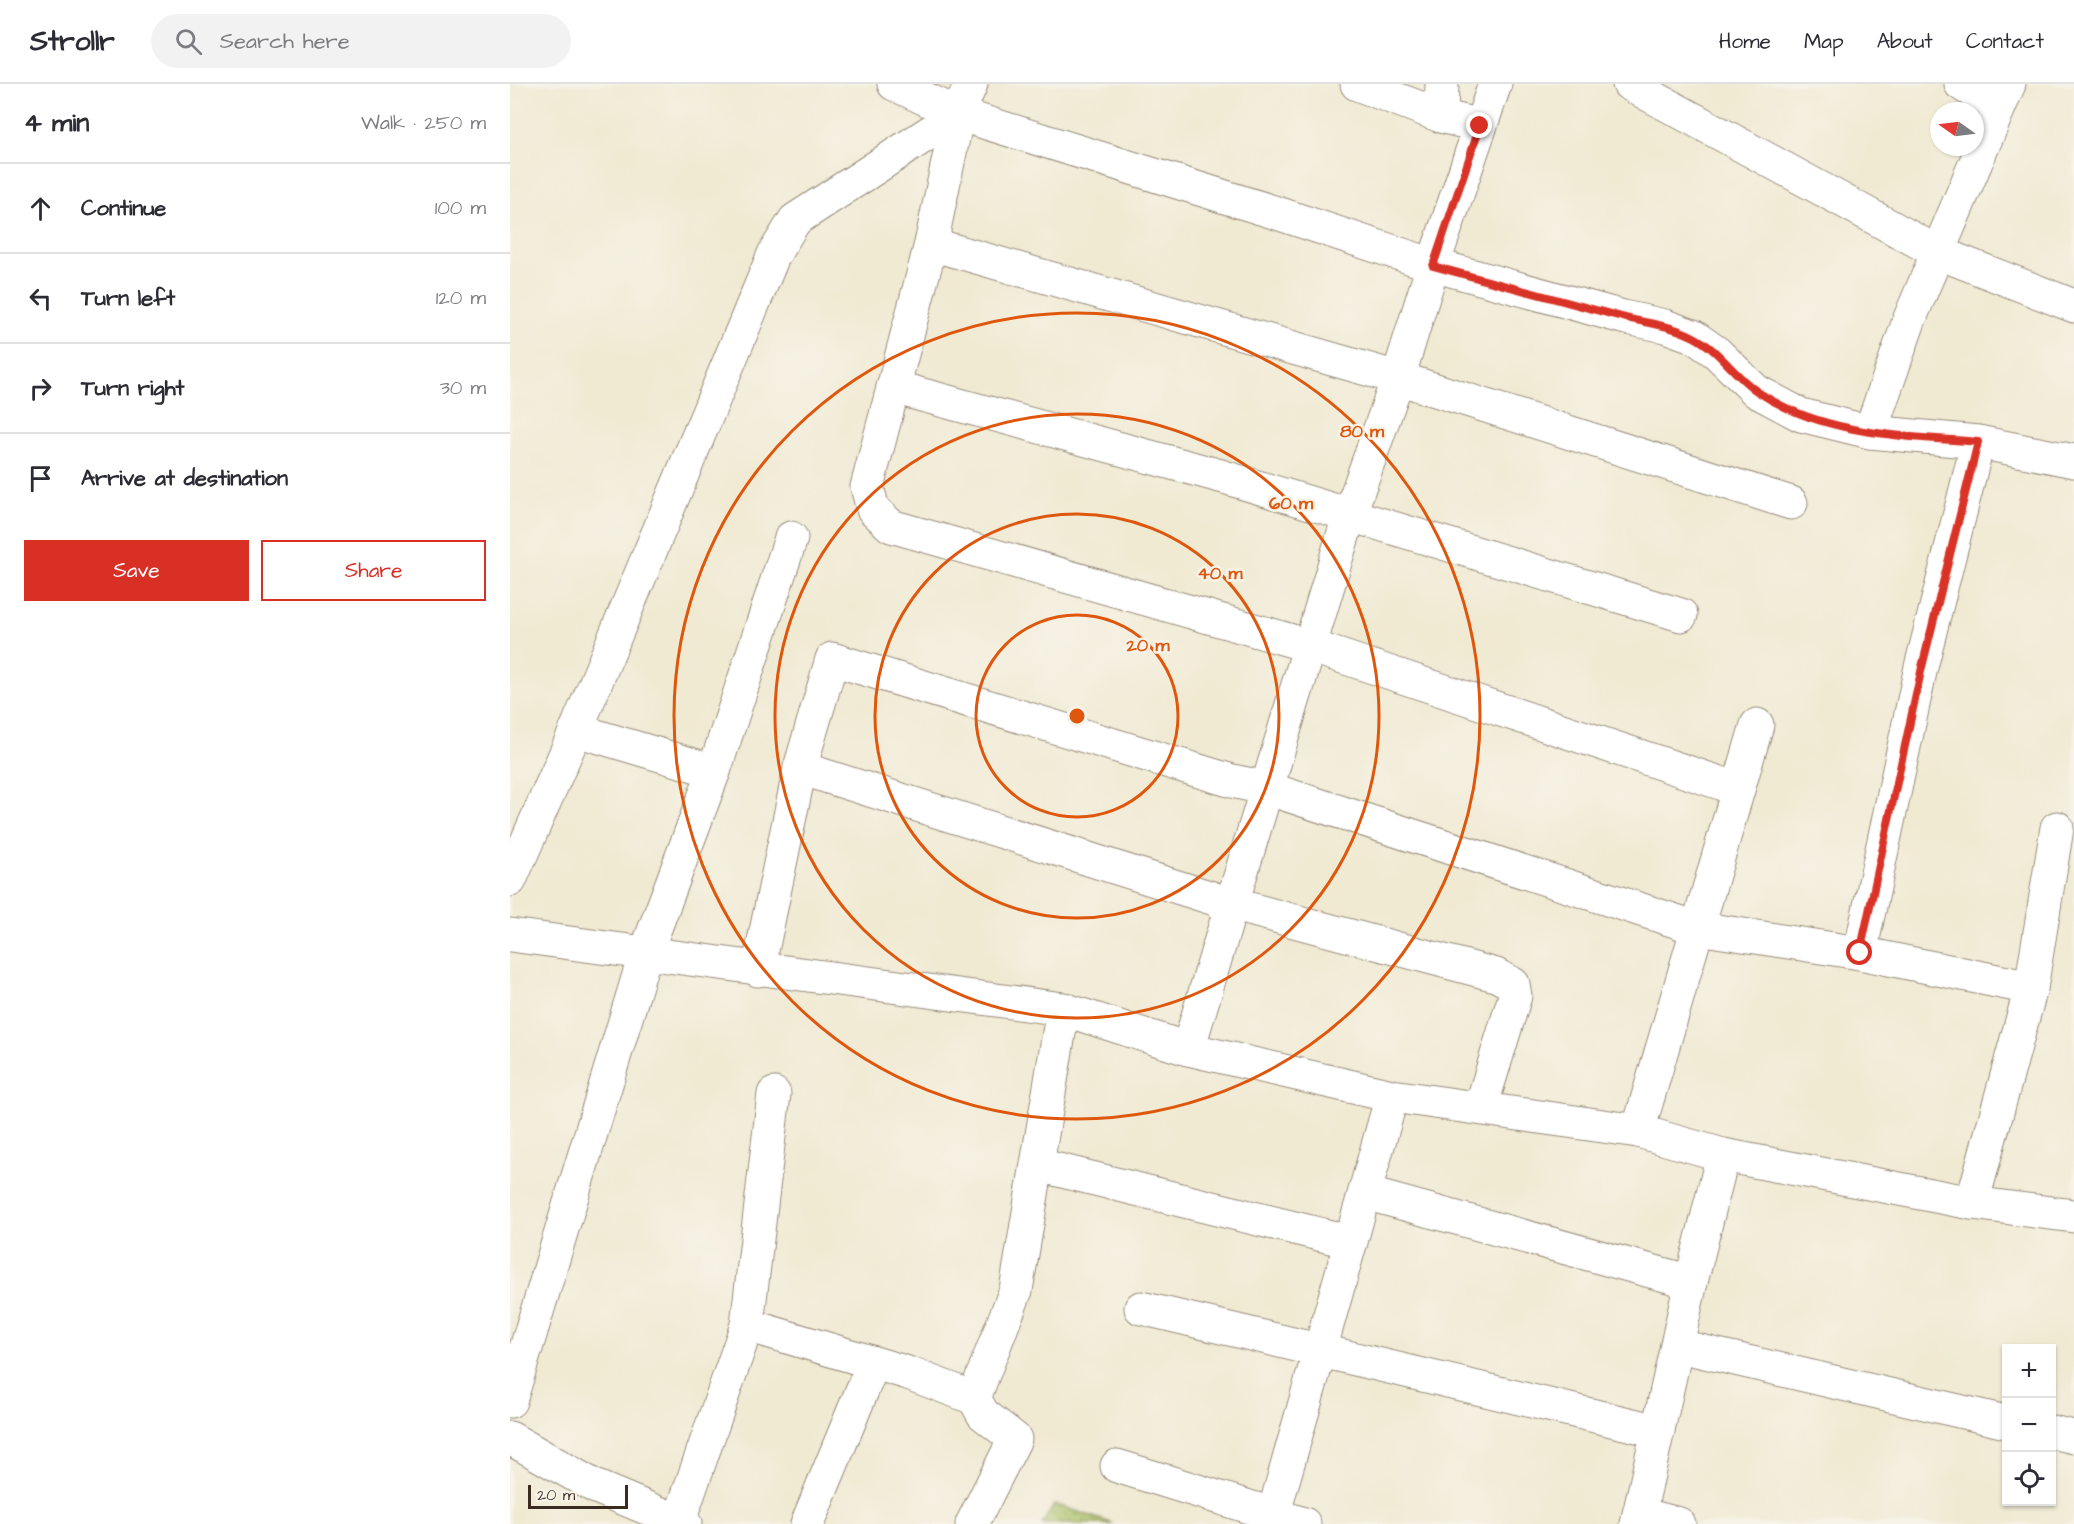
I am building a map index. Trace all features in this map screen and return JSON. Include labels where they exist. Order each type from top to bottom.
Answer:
[{"type":"street","points":[[894,84],[958,114],[1280,214],[1433,266],[1623,317],[1665,326],[1693,336],[1717,353],[1756,392],[1801,415],[1870,432],[1978,442],[2074,461]]},
{"type":"street","points":[[971,84],[958,114],[931,244],[867,487],[873,509],[891,526],[1310,646],[1738,789]]},
{"type":"street","points":[[1357,84],[1441,100],[1480,126]]},
{"type":"street","points":[[1188,1049],[1349,516],[1398,378],[1433,266],[1496,84]]},
{"type":"street","points":[[1629,84],[1939,253],[2074,306]]},
{"type":"street","points":[[1870,432],[1910,318],[2004,95],[1961,84]]},
{"type":"street","points":[[510,880],[576,730],[774,254],[795,220],[958,114]]},
{"type":"street","points":[[931,244],[1398,378],[1791,503]]},
{"type":"street","points":[[893,387],[1224,477],[1680,615]]},
{"type":"street","points":[[1860,953],[1922,667],[1978,442]]},
{"type":"street","points":[[510,1401],[645,955],[714,771],[791,538]]},
{"type":"street","points":[[758,970],[800,768],[832,659],[1232,780],[1266,788],[1697,928],[1860,953],[2031,988]]},
{"type":"street","points":[[1638,1131],[1757,725]]},
{"type":"street","points":[[576,730],[714,771]]},
{"type":"street","points":[[800,768],[1231,904],[1496,975],[1513,984],[1515,996],[1481,1107]]},
{"type":"street","points":[[1972,1203],[2031,988],[2057,828]]},
{"type":"street","points":[[510,935],[645,955],[1063,1009],[1188,1049],[1392,1096],[1638,1131],[1724,1155],[1972,1203],[2074,1216]]},
{"type":"street","points":[[974,1398],[1016,1290],[1063,1009]]},
{"type":"street","points":[[510,1438],[594,1486],[636,1514],[682,1523],[747,1325],[774,1094]]},
{"type":"street","points":[[1273,1516],[1392,1096]]},
{"type":"street","points":[[1679,1524],[1638,1519],[1679,1346],[1691,1282],[1724,1155]]},
{"type":"street","points":[[1038,1165],[1351,1242]]},
{"type":"street","points":[[1365,1193],[1691,1282]]},
{"type":"street","points":[[1141,1308],[1318,1352],[1658,1431]]},
{"type":"street","points":[[747,1325],[873,1364],[908,1372],[974,1398],[982,1414],[1015,1439],[972,1524]]},
{"type":"street","points":[[1679,1346],[2002,1421]]},
{"type":"street","points":[[807,1524],[873,1364]]},
{"type":"street","points":[[2056,1433],[2074,1437]]},
{"type":"street","points":[[1117,1466],[1304,1524]]},
{"type":"green space","points":[[1055,1504],[1114,1524],[1042,1524]]},
{"type":"route","points":[[1480,126],[1433,266],[1623,317],[1665,326],[1693,336],[1717,353],[1756,392],[1801,415],[1870,432],[1978,442],[1922,667],[1860,953]]}]
